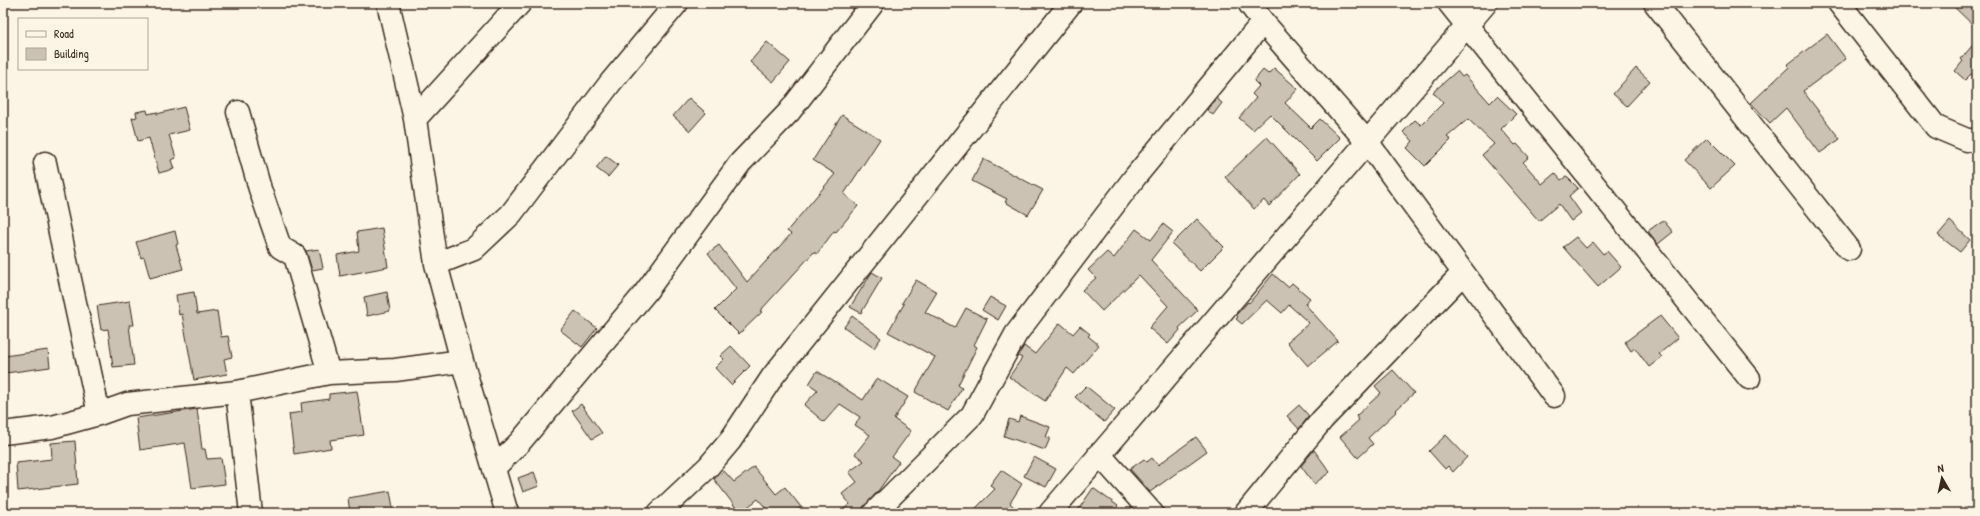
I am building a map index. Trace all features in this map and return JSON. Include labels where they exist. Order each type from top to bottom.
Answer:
[{"type":"street","points":[[388,3],[415,119],[436,264],[462,361],[507,513]]},
{"type":"street","points":[[415,119],[520,3]]},
{"type":"street","points":[[436,264],[474,249],[512,214],[612,82],[677,3]]},
{"type":"street","points":[[494,468],[520,442],[644,293],[740,163],[788,112],[873,3]]},
{"type":"street","points":[[659,513],[708,467],[730,442],[773,376],[1071,3]]},
{"type":"street","points":[[1249,3],[1368,143],[1554,396]]},
{"type":"street","points":[[1448,3],[1749,378]]},
{"type":"street","points":[[1050,513],[1368,143],[1486,3]]},
{"type":"street","points":[[1655,3],[1850,249]]},
{"type":"street","points":[[1839,3],[1936,127],[1967,140],[1977,140]]},
{"type":"street","points":[[874,513],[972,415],[1020,328],[1135,176],[1264,22]]},
{"type":"street","points":[[238,112],[260,189],[280,247],[295,256],[329,373]]},
{"type":"street","points":[[45,163],[99,414]]},
{"type":"street","points":[[1246,513],[1322,420],[1463,273]]},
{"type":"street","points":[[3,433],[52,428],[127,404],[237,392],[329,373],[395,370],[462,361]]},
{"type":"street","points":[[237,392],[251,513]]},
{"type":"street","points":[[1100,454],[1152,513]]},
{"type":"building","points":[[1950,3],[1977,3],[1977,29]]},
{"type":"building","points":[[1827,34],[1846,59],[1803,91],[1840,139],[1820,153],[1786,108],[1770,123],[1751,103],[1789,67],[1787,65]]},
{"type":"building","points":[[1977,40],[1977,79],[1971,74],[1965,80],[1955,71],[1963,61],[1961,59]]},
{"type":"building","points":[[767,42],[790,62],[773,82],[750,62]]},
{"type":"building","points":[[1274,68],[1298,89],[1285,103],[1311,128],[1320,119],[1340,138],[1317,161],[1270,114],[1253,130],[1239,118],[1256,98],[1252,94],[1259,86],[1254,81],[1263,70],[1268,74]]},
{"type":"building","points":[[1636,68],[1650,81],[1627,106],[1613,94]]},
{"type":"building","points":[[1457,71],[1462,77],[1465,75],[1490,103],[1497,96],[1516,114],[1501,129],[1515,145],[1517,144],[1529,157],[1523,162],[1542,184],[1555,173],[1561,180],[1566,177],[1568,178],[1578,188],[1569,196],[1581,213],[1571,221],[1559,204],[1539,221],[1482,155],[1494,144],[1468,119],[1447,137],[1451,140],[1425,166],[1407,148],[1413,141],[1403,132],[1415,120],[1421,125],[1443,103],[1433,92]]},
{"type":"building","points":[[689,98],[706,113],[690,131],[673,116]]},
{"type":"building","points":[[1216,98],[1222,103],[1213,115],[1207,110]]},
{"type":"building","points":[[184,107],[190,130],[169,135],[176,158],[171,160],[174,169],[159,173],[149,138],[138,141],[132,118],[137,117],[136,112],[147,110],[148,114],[157,112],[157,114]]},
{"type":"building","points":[[842,115],[880,139],[844,194],[858,206],[836,232],[834,231],[817,254],[814,252],[760,311],[762,312],[739,334],[715,310],[736,289],[708,253],[719,245],[747,282],[791,234],[787,231],[835,174],[813,160]]},
{"type":"building","points":[[1267,137],[1300,174],[1269,206],[1264,200],[1254,209],[1225,177]]},
{"type":"building","points":[[1707,138],[1735,166],[1711,188],[1684,160]]},
{"type":"building","points":[[606,156],[618,165],[608,177],[596,168]]},
{"type":"building","points":[[983,159],[1043,190],[1028,215],[1005,202],[1007,199],[972,181]]},
{"type":"building","points":[[1197,219],[1224,247],[1200,271],[1172,244]]},
{"type":"building","points":[[1663,220],[1673,232],[1658,244],[1648,231]]},
{"type":"building","points":[[1950,221],[1970,240],[1960,252],[1938,235]]},
{"type":"building","points":[[1163,224],[1173,232],[1151,260],[1198,310],[1179,328],[1180,330],[1168,344],[1149,328],[1168,306],[1139,275],[1102,311],[1082,290],[1096,278],[1088,270],[1107,252],[1114,258],[1136,229],[1151,240]]},
{"type":"building","points":[[382,228],[388,267],[340,276],[337,255],[359,251],[357,232]]},
{"type":"building","points":[[175,231],[178,244],[176,245],[183,269],[150,278],[144,257],[141,258],[136,242]]},
{"type":"building","points":[[1576,237],[1586,248],[1593,242],[1603,254],[1607,251],[1621,267],[1598,287],[1563,247]]},
{"type":"building","points":[[319,249],[323,268],[312,270],[306,251]]},
{"type":"building","points":[[872,272],[882,278],[861,313],[850,307]]},
{"type":"building","points":[[1273,274],[1288,287],[1292,283],[1310,298],[1305,304],[1338,341],[1308,366],[1287,342],[1309,323],[1289,305],[1282,313],[1267,300],[1242,324],[1236,319],[1238,317],[1236,315],[1248,302],[1249,303]]},
{"type":"building","points":[[916,280],[937,292],[925,312],[955,328],[966,308],[987,319],[974,345],[977,347],[958,385],[962,388],[948,411],[915,392],[935,357],[888,332],[904,304],[902,303]]},
{"type":"building","points":[[194,292],[197,314],[217,311],[221,337],[228,336],[232,357],[224,359],[227,374],[194,380],[182,314],[179,315],[176,295]]},
{"type":"building","points":[[387,292],[390,311],[367,316],[364,297]]},
{"type":"building","points":[[990,297],[1006,306],[998,320],[982,310]]},
{"type":"building","points":[[130,301],[134,325],[129,325],[134,365],[113,367],[108,329],[101,330],[97,306]]},
{"type":"building","points":[[575,311],[597,328],[582,347],[560,330]]},
{"type":"building","points":[[852,316],[881,338],[874,348],[844,327]]},
{"type":"building","points":[[1660,316],[1678,338],[1659,354],[1662,357],[1649,367],[1635,348],[1631,351],[1625,342]]},
{"type":"building","points":[[1060,323],[1073,334],[1080,326],[1090,334],[1088,336],[1099,345],[1074,374],[1067,368],[1045,401],[1009,377],[1022,358],[1018,356],[1024,346],[1035,354]]},
{"type":"building","points":[[731,346],[750,366],[731,385],[715,368],[724,359],[720,356]]},
{"type":"building","points":[[48,350],[50,367],[6,373],[4,356]]},
{"type":"building","points":[[1393,370],[1414,393],[1368,438],[1373,444],[1358,458],[1340,437],[1359,420],[1356,416],[1381,393],[1375,386]]},
{"type":"building","points":[[817,371],[863,400],[877,378],[908,397],[894,419],[911,431],[892,457],[899,462],[878,491],[858,513],[839,513],[850,504],[842,494],[857,482],[849,472],[864,461],[855,454],[870,435],[855,425],[860,417],[840,404],[824,422],[804,405],[818,390],[809,384]]},
{"type":"building","points":[[1086,386],[1115,410],[1104,422],[1075,397]]},
{"type":"building","points":[[357,391],[364,435],[330,440],[331,448],[294,454],[289,414],[302,412],[301,403],[329,399],[329,394]]},
{"type":"building","points":[[581,404],[602,433],[592,439],[572,411]]},
{"type":"building","points":[[1299,405],[1309,416],[1299,429],[1287,416]]},
{"type":"building","points":[[197,409],[202,449],[205,449],[207,459],[221,458],[225,484],[192,488],[185,443],[140,450],[136,418]]},
{"type":"building","points":[[1020,416],[1050,427],[1046,437],[1050,438],[1045,450],[1004,436],[1009,419],[1018,422]]},
{"type":"building","points":[[1446,435],[1467,457],[1453,472],[1448,466],[1445,469],[1429,451]]},
{"type":"building","points":[[1196,437],[1207,451],[1150,492],[1130,469],[1144,459],[1147,462],[1152,458],[1158,465]]},
{"type":"building","points":[[75,441],[78,484],[18,491],[16,463],[52,459],[51,443]]},
{"type":"building","points":[[1314,450],[1330,472],[1314,484],[1301,466]]},
{"type":"building","points":[[1034,457],[1056,469],[1046,487],[1024,476]]},
{"type":"building","points":[[754,467],[776,494],[785,487],[801,507],[793,513],[770,513],[758,499],[740,513],[714,479],[724,471],[734,482]]},
{"type":"building","points":[[1001,470],[1022,484],[1010,503],[1020,513],[971,513],[995,489],[990,485]]},
{"type":"building","points":[[534,472],[539,486],[523,492],[518,478]]},
{"type":"building","points":[[1093,488],[1118,506],[1112,513],[1076,513]]},
{"type":"building","points":[[390,491],[394,513],[350,513],[348,498]]}]
